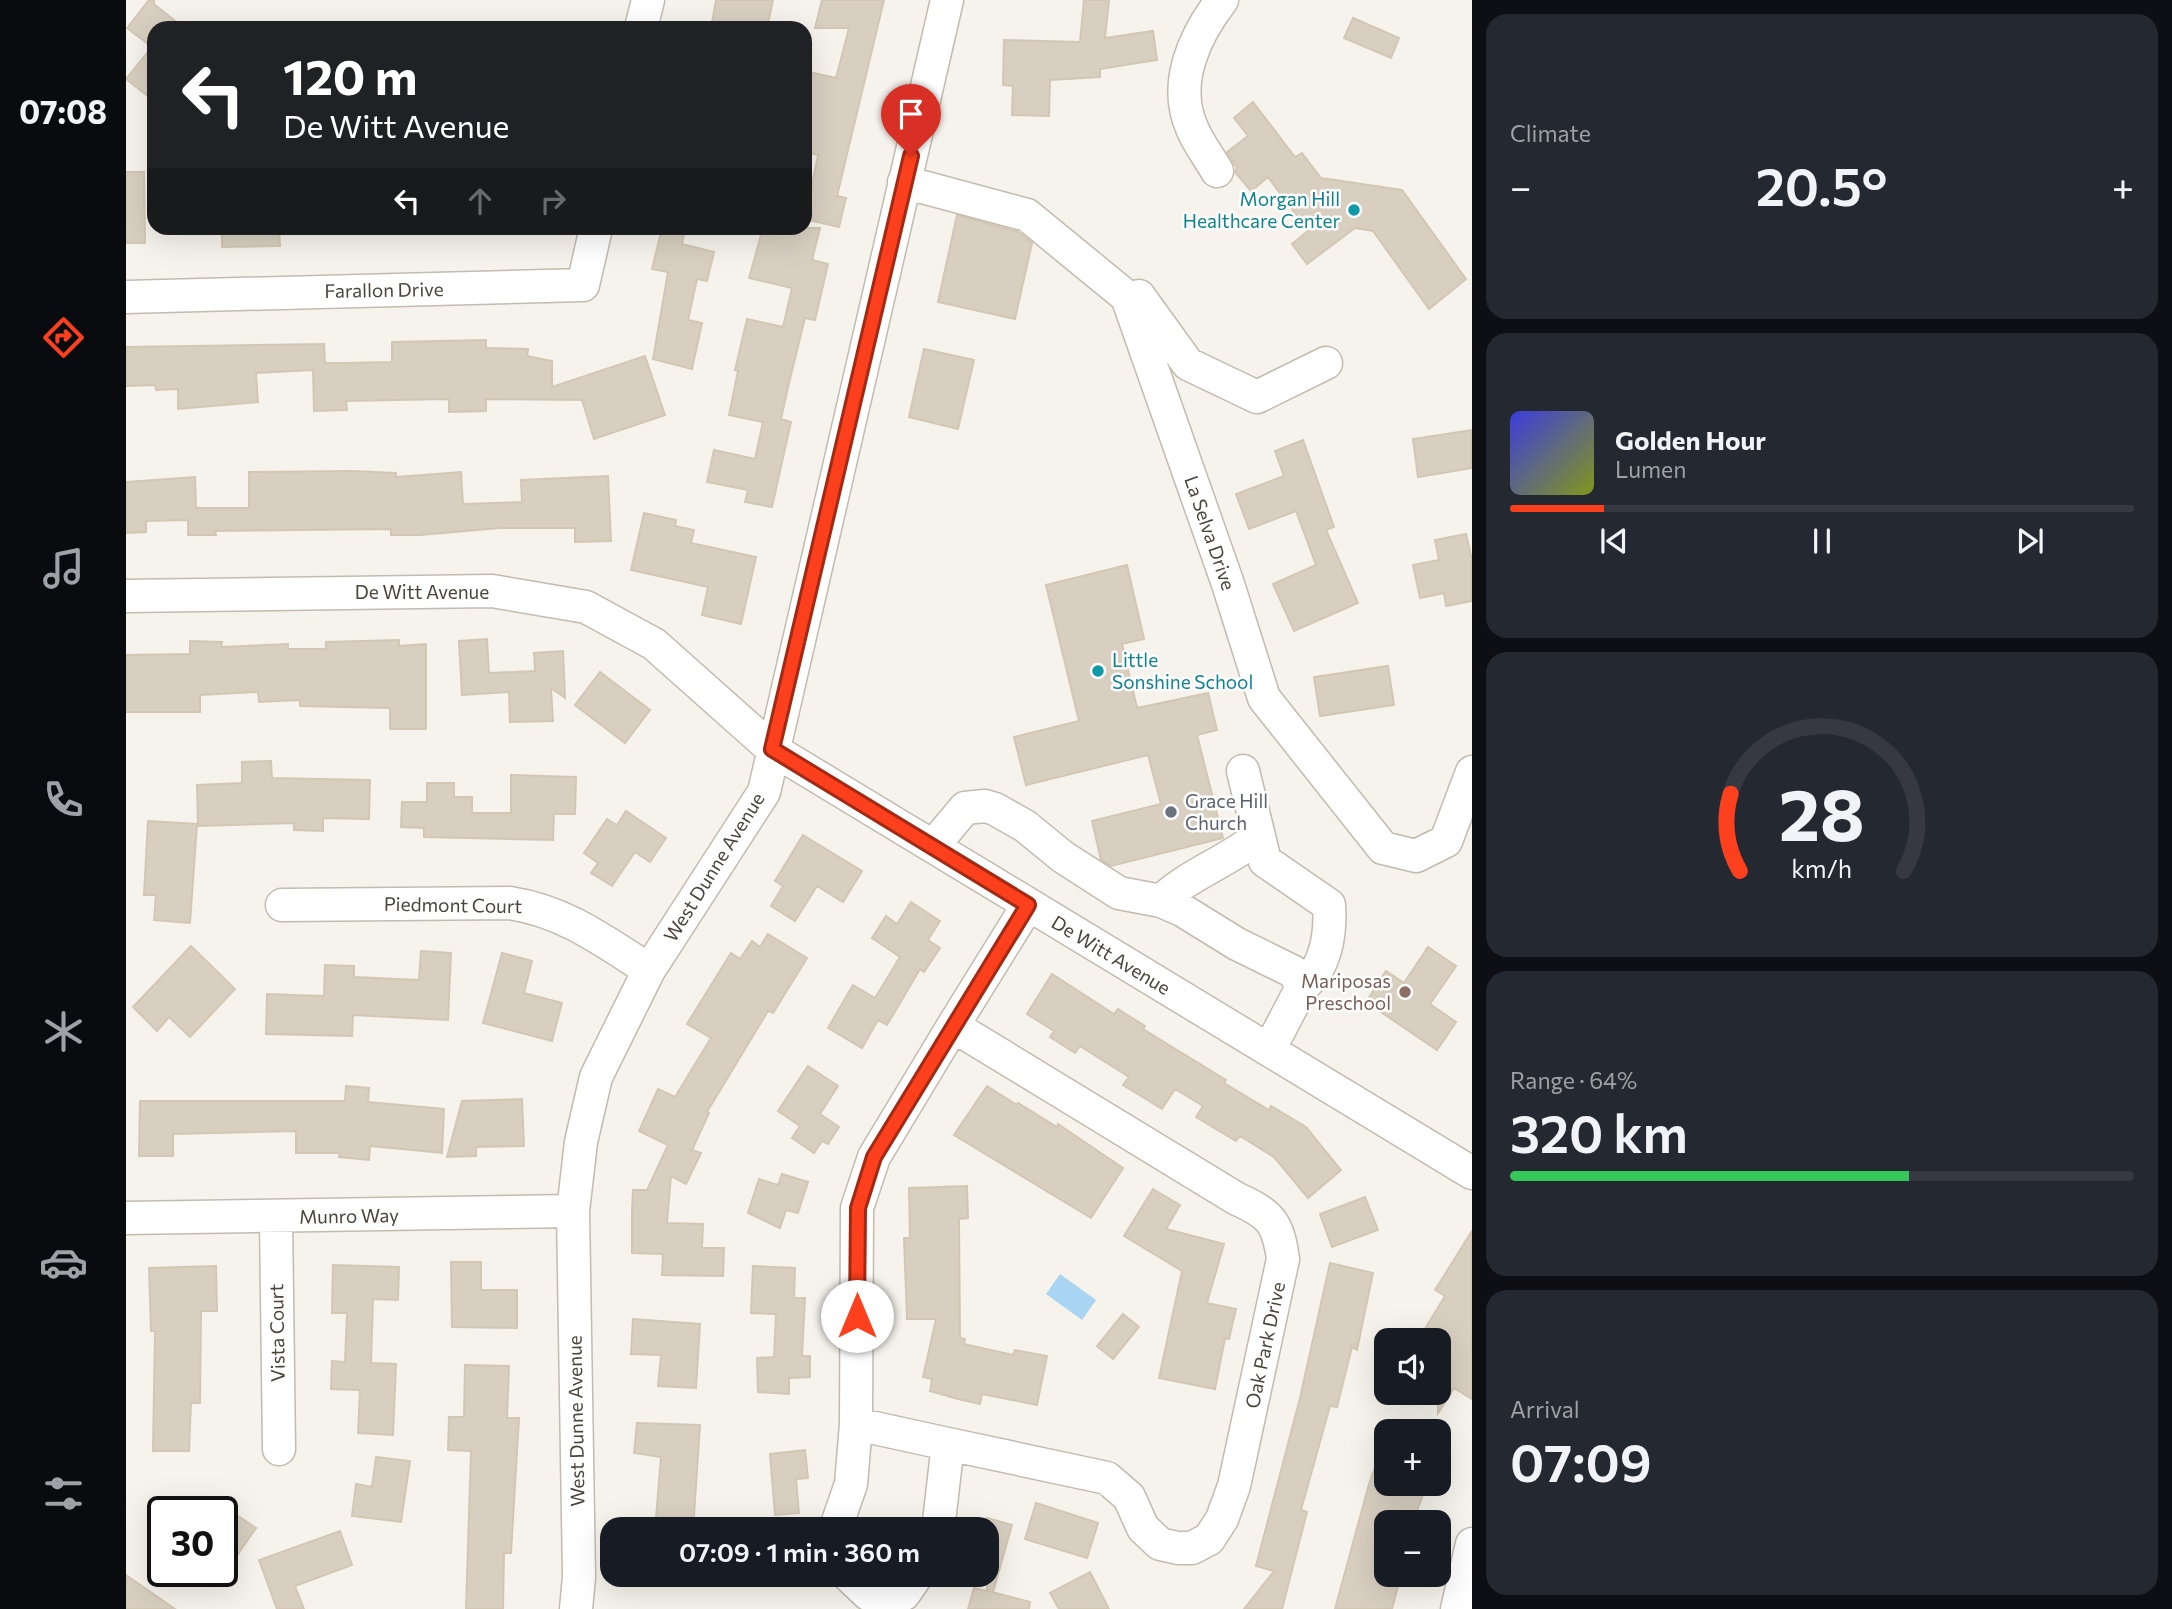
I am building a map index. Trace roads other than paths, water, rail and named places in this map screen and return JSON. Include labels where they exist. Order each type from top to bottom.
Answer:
[{"type":"street","points":[[643,21],[648,0]]},
{"type":"street","name":"West Dunne Avenue","points":[[576,1609],[579,1577],[573,1211],[580,1142],[596,1077],[649,970],[764,792],[947,0]]},
{"type":"street","points":[[1217,171],[1191,127],[1184,98],[1194,41],[1222,0]]},
{"type":"street","name":"La Selva Drive","points":[[904,182],[1027,215],[1127,298],[1228,584],[1264,698],[1383,848],[1416,856],[1446,841],[1472,772]]},
{"type":"street","name":"Farallon Drive","points":[[126,297],[583,285],[594,235]]},
{"type":"street","points":[[1132,287],[1188,365],[1257,397],[1326,363]]},
{"type":"street","name":"De Witt Avenue","points":[[126,596],[492,591],[586,607],[654,644],[772,749],[1472,1173]]},
{"type":"street","points":[[1243,771],[1265,861],[1329,905],[1331,934],[1313,978],[1302,987],[1269,1050]]},
{"type":"street","points":[[933,846],[965,808],[985,806],[1025,826],[1063,857],[1119,894],[1161,901],[1294,972],[1302,987]]},
{"type":"street","points":[[1161,901],[1178,885],[1235,855],[1258,837]]},
{"type":"street","name":"Piedmont Court","points":[[282,905],[510,903],[539,907],[567,918],[649,970]]},
{"type":"street","points":[[840,1517],[851,1484],[856,1424],[858,1208],[874,1157],[1028,905]]},
{"type":"street","name":"Oak Park Drive","points":[[856,1424],[1107,1478],[1129,1497],[1143,1528],[1160,1544],[1192,1548],[1209,1539],[1222,1519],[1234,1486],[1283,1259],[1279,1232],[1264,1211],[1237,1199],[953,1026]]},
{"type":"street","name":"Munro Way","points":[[126,1218],[276,1218],[573,1211]]},
{"type":"street","name":"Vista Court","points":[[276,1218],[279,1449]]},
{"type":"street","points":[[940,1517],[948,1444]]},
{"type":"street","points":[[1457,1609],[1472,1544]]},
{"type":"street","points":[[861,1587],[868,1594],[904,1594],[909,1587]]},
{"type":"water","points":[[1060,1274],[1096,1300],[1082,1320],[1046,1294]]},
{"type":"place","name":"Morgan Hill Healthcare Center","points":[[1354,210]]},
{"type":"place","name":"Little Sonshine School","points":[[1098,671]]},
{"type":"place","name":"Grace Hill Church","points":[[1171,812]]},
{"type":"place","name":"Mariposas Preschool","points":[[1405,992]]}]
